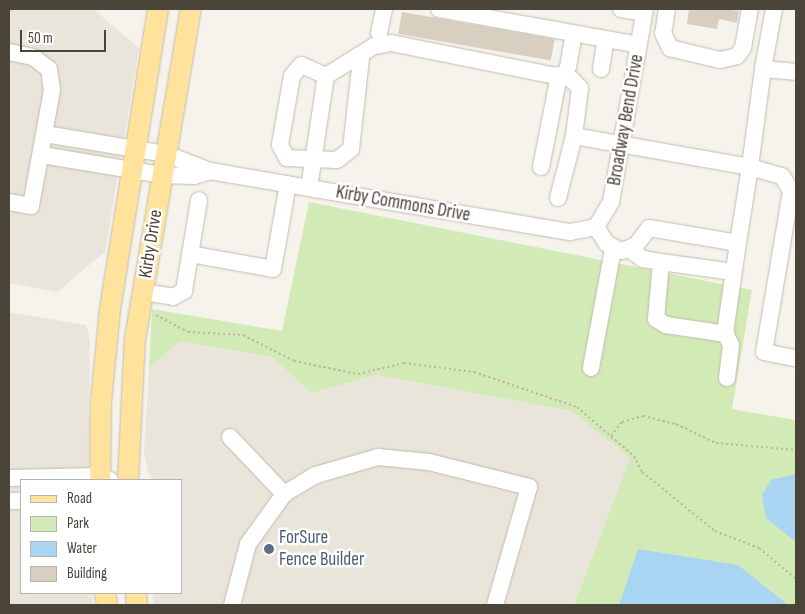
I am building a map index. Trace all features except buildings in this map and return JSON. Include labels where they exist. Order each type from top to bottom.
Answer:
[{"type":"main road","name":"Kirby Drive","points":[[103,479],[106,346],[135,148],[158,9]]},
{"type":"main road","name":"Kirby Drive","points":[[128,479],[135,339],[191,9]]},
{"type":"street","points":[[379,33],[384,9]]},
{"type":"street","points":[[439,9],[468,11],[574,34],[639,45]]},
{"type":"street","points":[[624,9],[645,11]]},
{"type":"street","points":[[667,9],[663,32],[670,48],[720,60],[730,59],[744,48],[750,9]]},
{"type":"street","points":[[727,378],[731,345],[726,334],[733,272],[763,69],[774,9]]},
{"type":"street","name":"Broadway Bend Drive","points":[[596,227],[611,202],[645,11]]},
{"type":"street","points":[[541,167],[563,71],[574,34]]},
{"type":"street","points":[[601,69],[606,39]]},
{"type":"street","points":[[326,76],[361,58],[374,46],[391,43],[563,71],[580,88],[574,136],[558,198]]},
{"type":"street","points":[[9,52],[33,56],[50,69],[52,90],[42,155],[31,206],[9,202]]},
{"type":"street","points":[[326,76],[309,66],[298,66],[292,76],[280,145],[287,158],[337,160],[351,149],[361,58]]},
{"type":"street","points":[[763,69],[796,72]]},
{"type":"street","points":[[309,188],[326,76]]},
{"type":"street","name":"Kirby Commons Drive","points":[[45,134],[166,154],[210,171],[309,188],[570,232],[596,227]]},
{"type":"street","points":[[574,136],[750,167],[782,176],[791,191],[764,352],[796,358]]},
{"type":"street","name":"Kirby Commons Drive","points":[[42,155],[162,175],[194,176],[210,171]]},
{"type":"street","points":[[190,254],[273,269],[288,184]]},
{"type":"street","points":[[143,292],[179,296],[190,254],[199,200]]},
{"type":"street","points":[[591,368],[613,249],[596,227]]},
{"type":"street","points":[[630,250],[649,228],[738,242]]},
{"type":"street","points":[[613,249],[630,250],[642,259],[733,272]]},
{"type":"street","points":[[661,262],[656,319],[666,325],[726,334]]},
{"type":"street","points":[[230,436],[284,494]]},
{"type":"street","points":[[232,605],[248,544],[284,494],[338,466],[378,457],[429,462],[528,487],[495,605]]},
{"type":"street","points":[[9,478],[103,479]]},
{"type":"path","points":[[156,315],[188,332],[243,335],[294,361],[358,374],[404,363],[474,372],[577,407],[634,456],[642,472],[715,530],[759,548],[796,579]]},
{"type":"path","points":[[610,436],[622,422],[643,416],[716,443],[796,450]]},
{"type":"shaded area","points":[[9,9],[93,9],[139,48],[105,252],[57,292],[9,283]]},
{"type":"shaded area","points":[[9,312],[86,325],[90,339],[88,479],[20,479],[20,594],[92,594],[93,605],[9,605]]},
{"type":"shaded area","points":[[180,341],[272,357],[312,393],[376,375],[573,411],[630,458],[574,605],[154,605],[152,594],[182,594],[182,479],[153,479],[148,472],[144,453],[149,368]]},
{"type":"green space","points":[[309,202],[752,290],[732,409],[796,420],[796,605],[574,605],[630,458],[572,411],[376,375],[312,393],[272,357],[180,341],[149,368],[152,309],[282,331]]},
{"type":"water","points":[[796,474],[796,542],[766,518],[762,495],[771,480]]},
{"type":"water","points":[[638,549],[738,565],[788,605],[619,605]]},
{"type":"place","name":"ForSure Fence Builder","points":[[269,549]]}]
